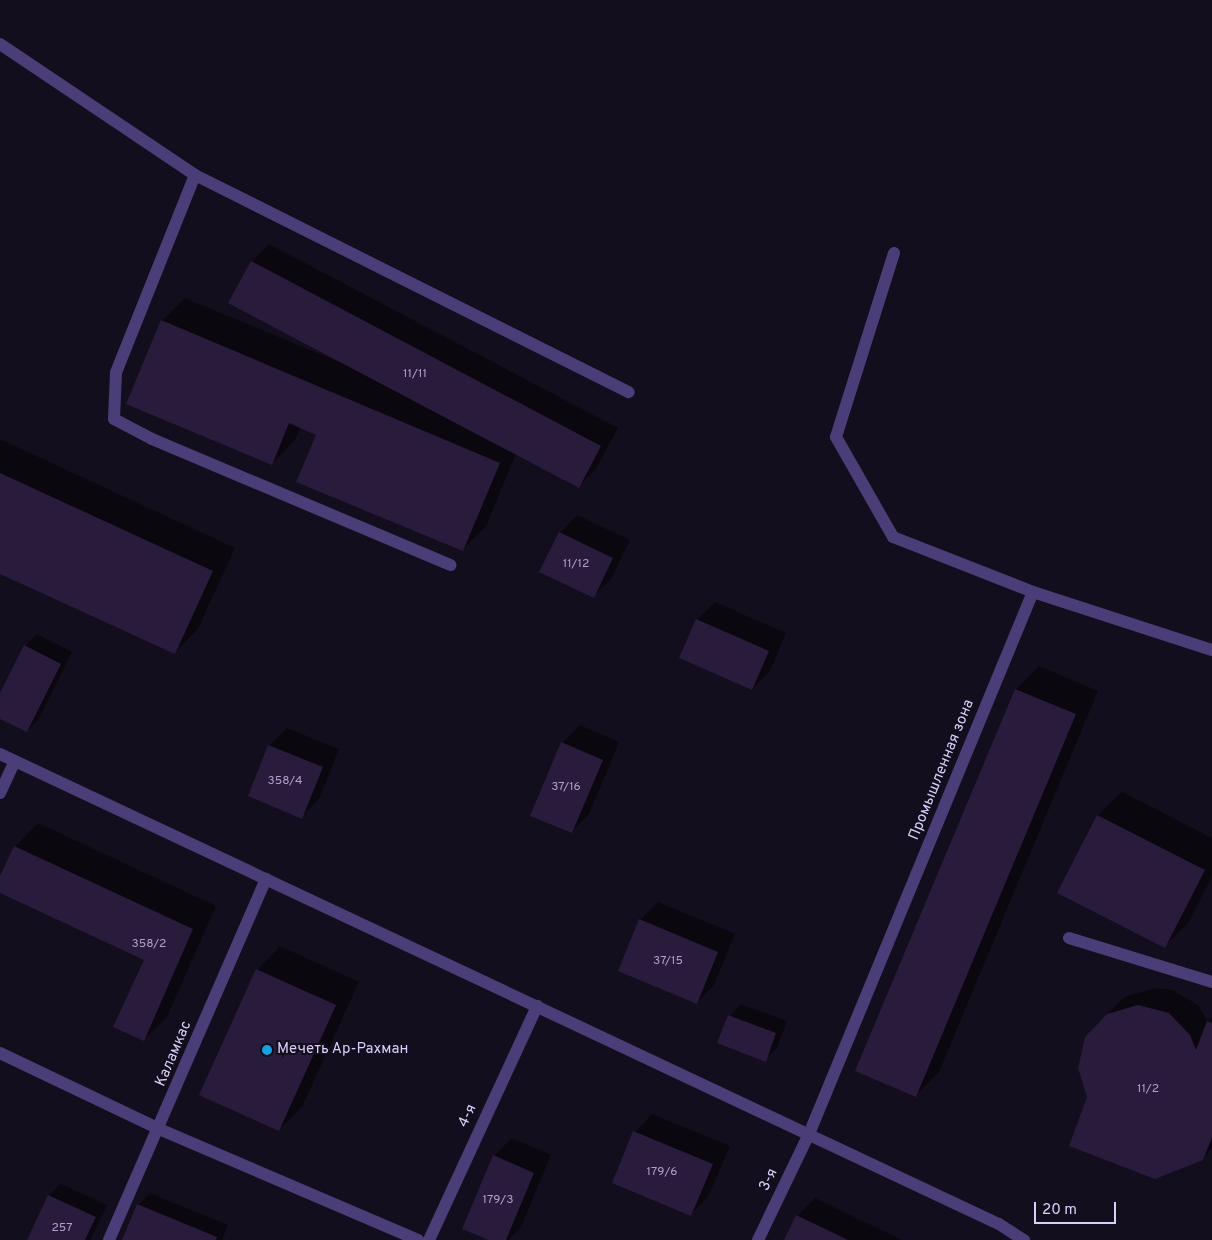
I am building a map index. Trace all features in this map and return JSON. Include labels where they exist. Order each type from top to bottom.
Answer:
[{"type":"street","points":[[0,44],[195,175],[629,392]]},
{"type":"street","points":[[195,175],[116,373],[114,419],[152,439],[451,565]]},
{"type":"street","points":[[894,253],[836,437],[892,537],[1033,592],[1212,650]]},
{"type":"street","name":"Промышленная зона","points":[[809,1134],[1033,592]]},
{"type":"street","points":[[0,754],[999,1224],[1024,1240]]},
{"type":"street","points":[[0,793],[15,761]]},
{"type":"street","name":"Каламкас","points":[[109,1240],[159,1129],[266,879]]},
{"type":"street","points":[[1069,938],[1212,982]]},
{"type":"street","name":"4-я","points":[[429,1240],[537,1006]]},
{"type":"street","points":[[0,1053],[159,1129],[418,1240]]},
{"type":"street","name":"3-я","points":[[758,1240],[809,1134]]},
{"type":"building","points":[[251,261],[601,446],[579,488],[228,303]]},
{"type":"building","points":[[161,320],[500,463],[463,551],[296,482],[316,435],[289,423],[272,465],[126,404]]},
{"type":"building","points":[[0,473],[213,571],[175,654],[0,574]]},
{"type":"building","points":[[559,532],[613,558],[594,598],[539,572]]},
{"type":"building","points":[[696,619],[769,651],[752,690],[679,658]]},
{"type":"building","points":[[24,645],[61,664],[27,732],[0,719],[0,693]]},
{"type":"building","points":[[1015,689],[1076,714],[916,1097],[855,1071]]},
{"type":"building","points":[[561,742],[603,760],[572,833],[530,816]]},
{"type":"building","points":[[268,745],[323,767],[302,819],[248,796]]},
{"type":"building","points":[[1097,815],[1205,870],[1165,948],[1057,893]]},
{"type":"building","points":[[14,846],[193,929],[144,1041],[113,1027],[144,960],[0,893],[0,876]]},
{"type":"building","points":[[639,919],[718,952],[697,1004],[618,971]]},
{"type":"building","name":"Мечеть Ар-Рахман","points":[[256,969],[336,1005],[279,1131],[199,1095]]},
{"type":"building","points":[[1138,1005],[1169,1013],[1190,1035],[1196,1050],[1207,1021],[1212,1023],[1212,1137],[1203,1160],[1155,1179],[1069,1146],[1087,1097],[1078,1068],[1085,1037],[1107,1014]]},
{"type":"building","points":[[728,1015],[776,1033],[766,1062],[717,1043]]},
{"type":"building","points":[[633,1131],[713,1164],[691,1216],[612,1183]]},
{"type":"building","points":[[493,1155],[534,1173],[506,1240],[489,1240],[462,1229]]},
{"type":"building","points":[[48,1195],[96,1217],[85,1240],[27,1240]]},
{"type":"building","points":[[137,1204],[217,1237],[216,1240],[122,1240]]},
{"type":"building","points":[[796,1215],[848,1240],[784,1240]]},
{"type":"place","name":"Мечеть Ар-Рахман","points":[[267,1050]]}]
